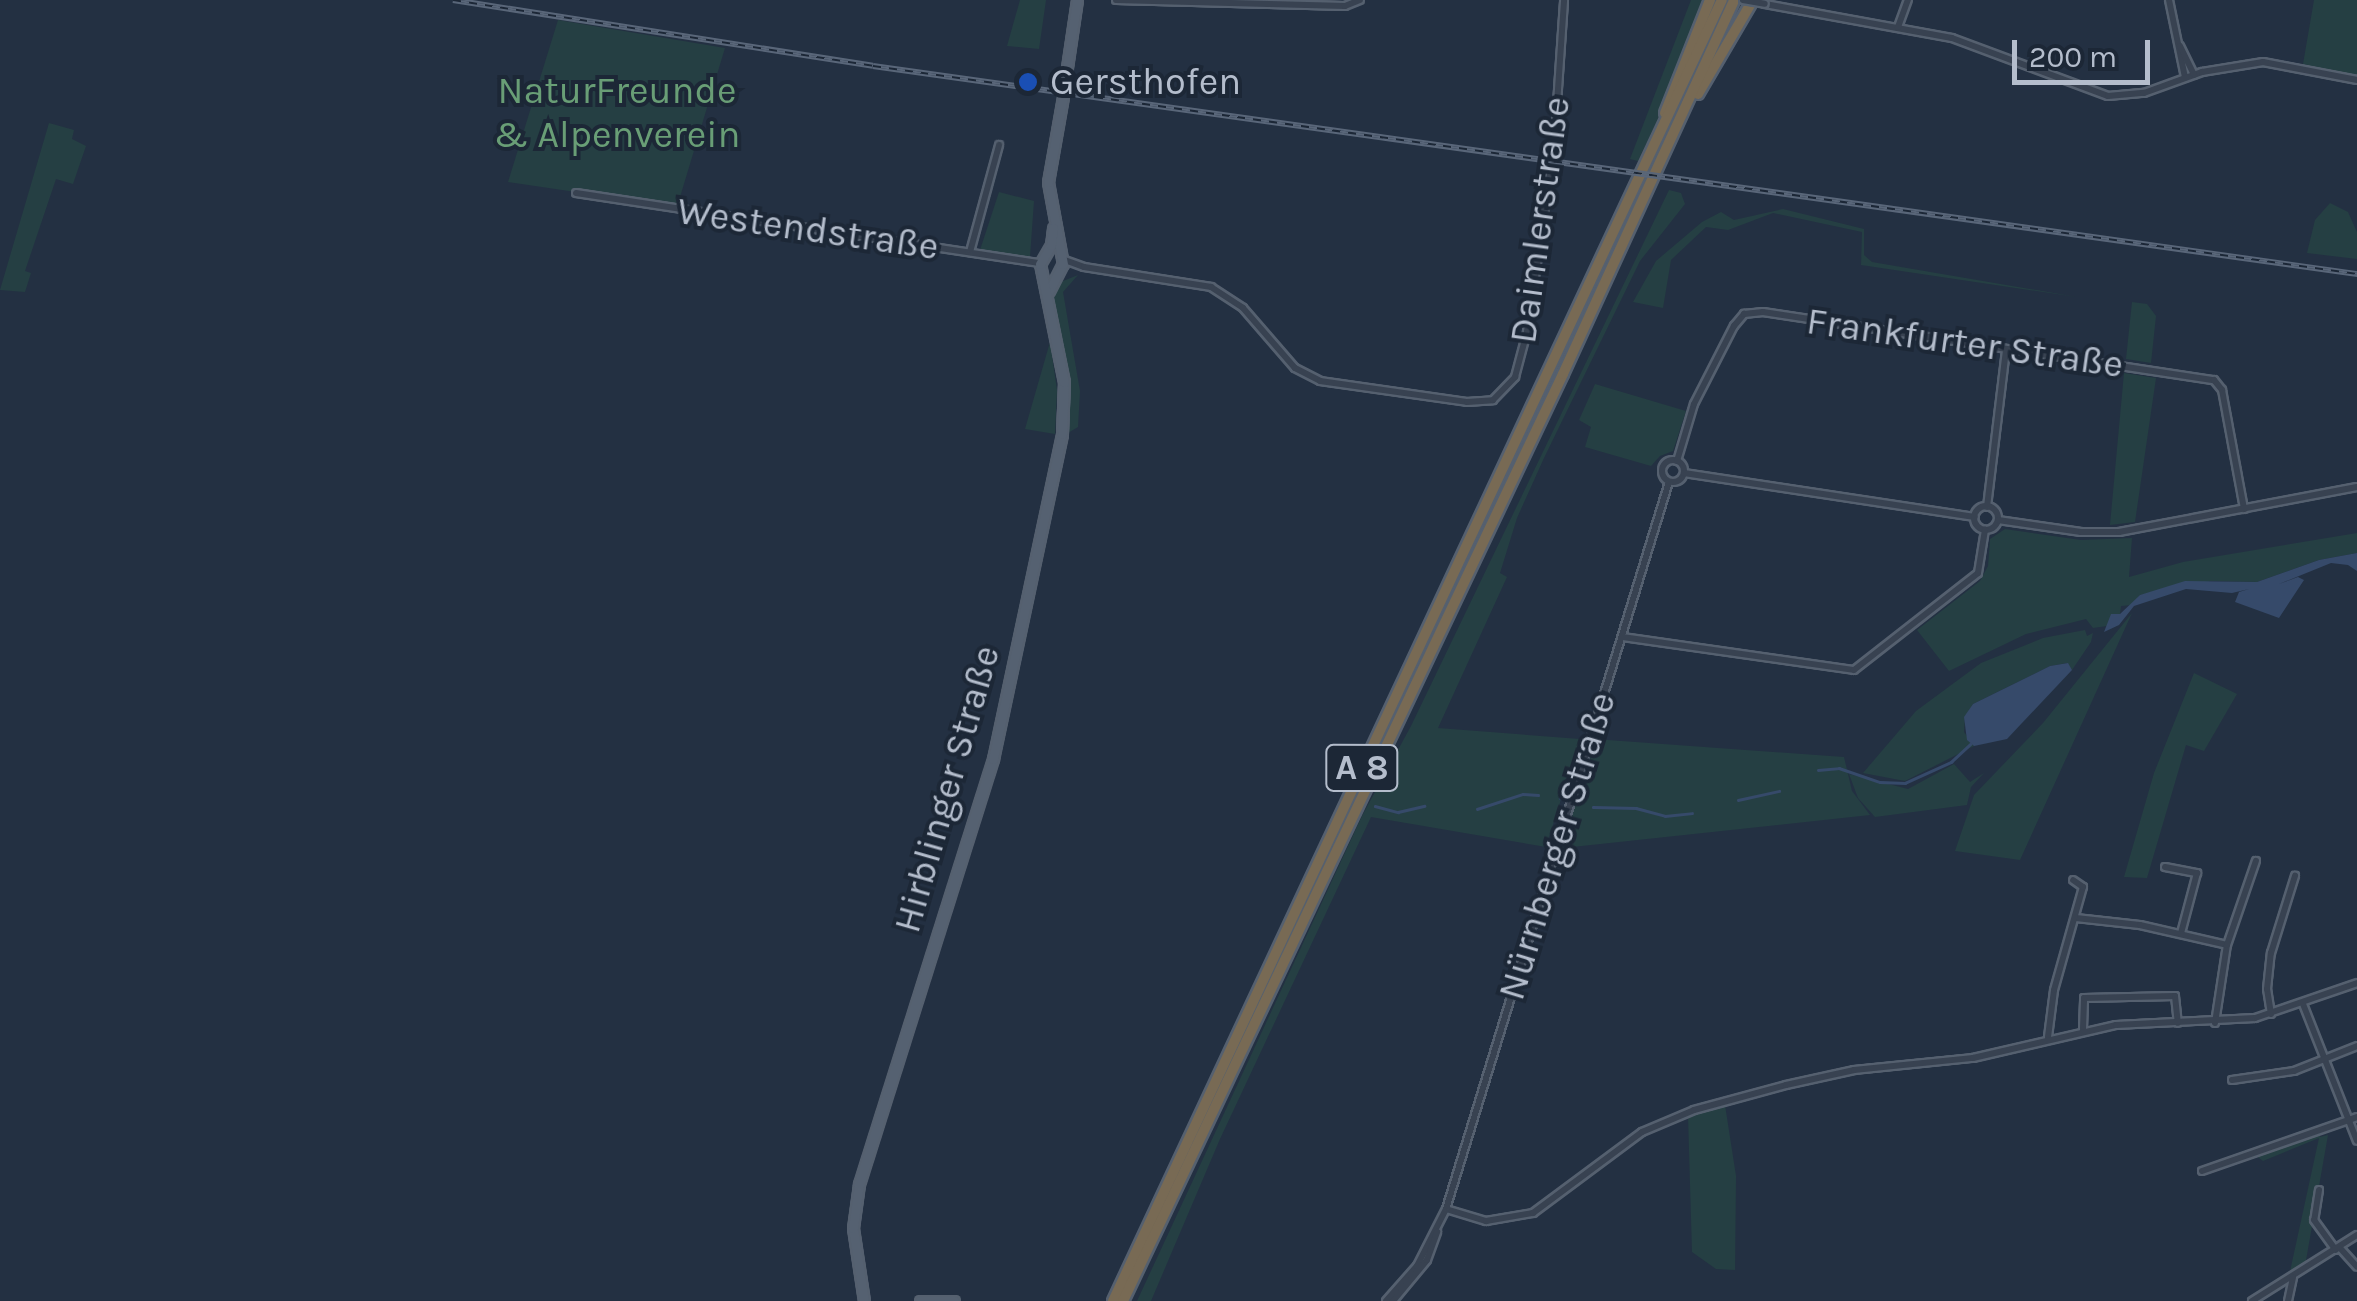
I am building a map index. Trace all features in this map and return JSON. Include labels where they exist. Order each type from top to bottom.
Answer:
[{"type":"highway","points":[[1653,152],[1710,0]]},
{"type":"highway","name":"A 8","points":[[1113,1301],[1722,0]]},
{"type":"highway","name":"A 8","points":[[1123,1301],[1683,118],[1734,0]]},
{"type":"highway","points":[[1683,118],[1753,0]]},
{"type":"main road","points":[[1065,81],[1077,0]]},
{"type":"main road","name":"Hirblinger Straße","points":[[1049,267],[1060,257],[1049,177],[1063,97]]},
{"type":"main road","name":"Hirblinger Straße","points":[[872,1301],[860,1276],[853,1228],[858,1184],[993,758],[1050,498],[1064,403],[1050,311],[1049,267],[1054,228]]},
{"type":"main road","points":[[1049,267],[1060,257]]},
{"type":"main road","points":[[920,1301],[954,1301]]},
{"type":"street","points":[[1116,0],[1345,6],[1360,1]]},
{"type":"street","name":"Daimlerstraße","points":[[1049,267],[1190,280],[1218,290],[1243,308],[1282,356],[1320,381],[1467,402],[1498,397],[1518,370],[1527,332],[1552,160],[1564,0]]},
{"type":"street","points":[[1743,0],[1969,43],[2108,96],[2144,94],[2190,76],[2263,62],[2357,80]]},
{"type":"street","points":[[1898,27],[1908,0]]},
{"type":"street","points":[[2170,0],[2173,32],[2190,76]]},
{"type":"street","points":[[970,252],[999,145]]},
{"type":"street","name":"Westendstraße","points":[[576,193],[1049,267]]},
{"type":"street","name":"Daimlerstraße","points":[[1060,257],[1084,268]]},
{"type":"street","name":"Frankfurter Straße","points":[[1677,460],[1697,397],[1744,314],[1763,312],[2214,380],[2222,390],[2244,509]]},
{"type":"street","points":[[1975,517],[1987,506],[2006,349]]},
{"type":"street","points":[[1677,460],[1684,473],[1680,481],[1668,482],[1662,473],[1663,466],[1677,460]]},
{"type":"street","points":[[1684,473],[1975,517],[1985,530]]},
{"type":"street","name":"Nürnberger Straße","points":[[1390,1301],[1407,1284],[1446,1209],[1668,482]]},
{"type":"street","points":[[1622,637],[1854,670],[1978,573],[1985,530],[1998,520],[2104,534],[2357,487]]},
{"type":"street","points":[[1987,506],[1996,511],[1998,520]]},
{"type":"street","points":[[2214,1023],[2228,945],[2256,861]]},
{"type":"street","points":[[2164,867],[2196,873],[2181,933]]},
{"type":"street","points":[[2271,1014],[2267,989],[2271,953],[2294,876]]},
{"type":"street","points":[[2048,1037],[2054,990],[2083,887],[2073,880]]},
{"type":"street","points":[[2076,918],[2181,933],[2228,945]]},
{"type":"street","points":[[1446,1209],[1486,1221],[1516,1219],[1547,1204],[1622,1144],[1694,1110],[1822,1076],[1972,1058],[2083,1030],[2214,1023],[2271,1014],[2357,983]]},
{"type":"street","points":[[2083,1030],[2082,999],[2098,997],[2175,996],[2178,1024]]},
{"type":"street","points":[[2304,1004],[2357,1141]]},
{"type":"street","points":[[2232,1080],[2294,1071],[2357,1046]]},
{"type":"street","points":[[2202,1171],[2357,1117]]},
{"type":"street","points":[[2318,1190],[2314,1220],[2357,1267]]},
{"type":"street","points":[[2252,1301],[2357,1234]]},
{"type":"street","points":[[2288,1301],[2293,1277]]},
{"type":"green space","points":[[1020,0],[1046,0],[1039,49],[1007,46]]},
{"type":"green space","points":[[1691,0],[1707,0],[1638,161],[1630,159]]},
{"type":"green space","points":[[2314,0],[2357,0],[2357,76],[2303,64]]},
{"type":"green space","name":"NaturFreunde & Alpenverein","points":[[558,20],[725,48],[677,207],[508,182]]},
{"type":"green space","points":[[49,123],[74,130],[72,139],[86,146],[73,184],[56,179],[25,271],[31,273],[25,292],[0,290]]},
{"type":"green space","points":[[1669,190],[1681,193],[1685,204],[1640,261],[1544,458],[1517,518],[1500,573],[1507,577],[1438,728],[1580,739],[1546,847],[1371,817],[1220,1139],[1151,1301],[1137,1301],[1362,816],[1411,726]]},
{"type":"green space","points":[[999,192],[1034,201],[1030,257],[980,250]]},
{"type":"green space","points":[[2330,203],[2348,212],[2357,232],[2357,259],[2307,253],[2315,220]]},
{"type":"green space","points":[[1783,209],[1864,229],[1864,255],[1872,262],[2077,297],[1861,265],[1862,232],[1773,213],[1728,230],[1706,227],[1671,260],[1663,308],[1633,302],[1656,261],[1702,222],[1721,212],[1734,220]]},
{"type":"green space","points":[[1078,275],[1063,292],[1080,391],[1078,427],[1068,433],[1065,367],[1052,295],[1053,285]]},
{"type":"green space","points":[[2132,302],[2147,304],[2156,316],[2151,363],[2126,359]]},
{"type":"green space","points":[[1050,342],[1057,390],[1055,434],[1025,429]]},
{"type":"green space","points":[[2124,373],[2156,378],[2135,522],[2110,525]]},
{"type":"green space","points":[[1595,384],[1686,411],[1673,451],[1660,456],[1651,466],[1585,447],[1591,427],[1579,420]]},
{"type":"green space","points":[[2005,529],[2081,540],[2132,538],[2129,577],[2183,562],[2357,533],[2357,553],[2319,560],[2257,582],[2211,581],[2140,595],[2132,605],[2121,606],[2120,614],[2111,615],[2107,626],[2093,628],[2086,619],[2026,634],[1949,671],[1917,630],[1980,581],[1988,566],[1990,539]]},
{"type":"green space","points":[[2132,613],[2020,860],[1955,851],[1974,795],[2043,723]]},
{"type":"green space","points":[[2085,630],[2087,636],[2093,633],[2091,642],[2072,670],[2067,663],[2050,666],[1973,704],[1965,717],[1964,732],[1974,746],[1905,781],[1863,773],[1916,711],[1981,663],[2043,638]]},
{"type":"green space","points":[[2194,673],[2237,694],[2204,751],[2186,745],[2147,878],[2124,877],[2154,773]]},
{"type":"green space","points":[[1594,739],[1844,757],[1852,791],[1870,815],[1563,848]]},
{"type":"green space","points":[[1954,764],[1970,782],[1984,773],[1971,787],[1967,805],[1875,817],[1858,798],[1849,774],[1908,789]]},
{"type":"green space","points":[[1725,1105],[1736,1176],[1735,1270],[1716,1269],[1692,1252],[1688,1115]]},
{"type":"green space","points":[[2320,1132],[2320,1137],[2328,1135],[2305,1266],[2289,1276],[2319,1138],[2263,1161],[2254,1154]]},
{"type":"water","points":[[2357,553],[2357,571],[2348,565],[2331,563],[2279,584],[2298,577],[2304,580],[2279,618],[2235,602],[2239,592],[2249,589],[2232,593],[2186,589],[2134,606],[2119,625],[2104,632],[2111,614],[2120,614],[2140,595],[2185,581],[2257,582],[2319,560]]},
{"type":"water","points":[[2068,663],[2072,670],[2007,739],[1974,746],[1967,740],[1964,717],[1973,704],[2050,666]]},
{"type":"waterway","points":[[1818,770],[1839,768],[1880,782],[1905,783],[1951,762],[1970,744]]},
{"type":"waterway","points":[[1738,800],[1779,791]]},
{"type":"waterway","points":[[1477,809],[1523,794],[1538,795]]},
{"type":"waterway","points":[[1560,798],[1575,803]]},
{"type":"waterway","points":[[1375,806],[1398,812],[1424,806]]},
{"type":"waterway","points":[[1593,807],[1636,808],[1665,816],[1692,813]]},
{"type":"railway","points":[[453,0],[873,66],[2357,274]]},
{"type":"place","name":"Gersthofen","points":[[1028,82]]}]
